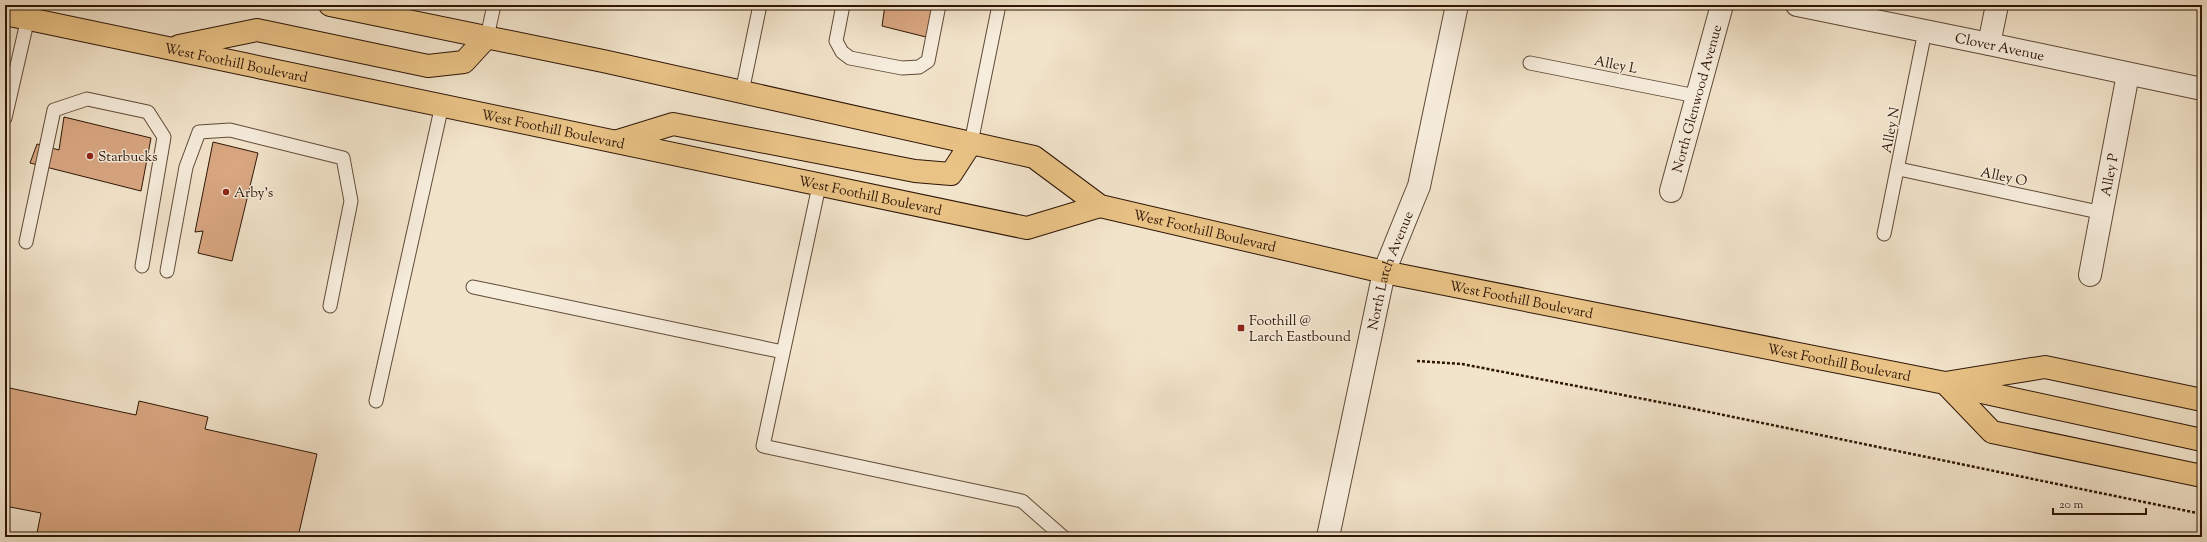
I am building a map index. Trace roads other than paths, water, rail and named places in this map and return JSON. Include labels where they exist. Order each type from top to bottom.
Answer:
[{"type":"main road","name":"West Foothill Boulevard","points":[[330,5],[487,36],[1034,157],[1100,206],[1384,272],[1945,383],[2045,367],[2202,400]]},
{"type":"main road","name":"West Foothill Boulevard","points":[[5,14],[819,186],[1027,228],[1100,206]]},
{"type":"main road","points":[[170,48],[257,30],[428,66],[464,62],[487,36]]},
{"type":"main road","points":[[616,142],[673,124],[915,171],[951,174],[971,143]]},
{"type":"main road","points":[[1945,383],[1998,397],[2202,440]]},
{"type":"main road","points":[[1945,383],[1992,432],[2202,476]]},
{"type":"street","name":"North Larch Avenue","points":[[1328,537],[1384,272],[1419,186],[1457,5]]},
{"type":"street","name":"North Glenwood Avenue","points":[[1671,191],[1722,5]]},
{"type":"street","name":"Clover Avenue","points":[[1797,5],[1989,44],[2202,90]]},
{"type":"street","points":[[1989,44],[1996,5]]},
{"type":"street","name":"Alley P","points":[[2090,275],[2103,213],[2128,74]]},
{"type":"lane","points":[[487,36],[494,5]]},
{"type":"lane","points":[[742,92],[760,5]]},
{"type":"lane","points":[[843,5],[836,41],[842,52],[850,58],[902,68],[919,68],[928,62],[939,5]]},
{"type":"lane","points":[[971,143],[1000,5]]},
{"type":"lane","points":[[5,118],[28,18]]},
{"type":"lane","name":"Alley N","points":[[1884,234],[1899,169],[1925,31]]},
{"type":"lane","name":"Alley L","points":[[1530,63],[1696,96]]},
{"type":"lane","points":[[26,242],[54,110],[87,99],[148,112],[164,137],[142,266]]},
{"type":"lane","points":[[376,401],[442,106]]},
{"type":"lane","points":[[167,272],[186,167],[199,132],[230,130],[343,158],[352,201],[330,306]]},
{"type":"lane","name":"Alley O","points":[[1899,169],[2103,213]]},
{"type":"lane","points":[[819,186],[764,446],[1022,501],[1063,537]]},
{"type":"lane","points":[[473,287],[784,352]]},
{"type":"place","name":"Starbucks","points":[[90,156]]},
{"type":"place","name":"Arby's","points":[[226,192]]},
{"type":"place","name":"Foothill @ Larch Eastbound","points":[[1241,328]]}]
